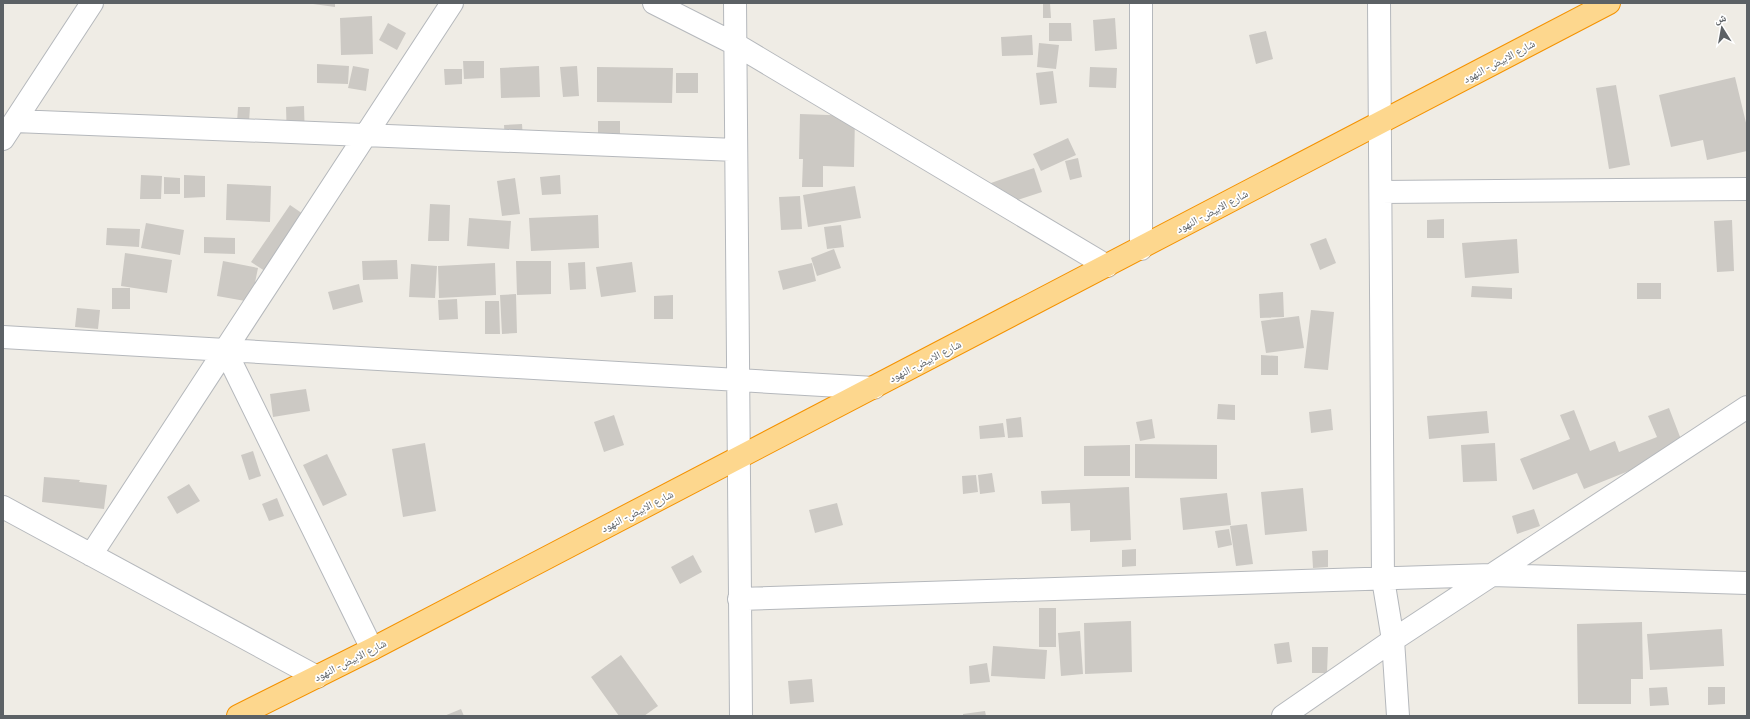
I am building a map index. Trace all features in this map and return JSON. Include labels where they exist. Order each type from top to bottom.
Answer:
[{"type":"highway","name":"شارع الابيض - النهود","points":[[238,716],[372,649],[874,388],[1609,3]]},
{"type":"street","points":[[3,139],[92,3]]},
{"type":"street","points":[[91,555],[452,3]]},
{"type":"street","points":[[654,3],[735,44],[1107,266]]},
{"type":"street","points":[[735,3],[741,716]]},
{"type":"street","points":[[1141,3],[1141,249]]},
{"type":"street","points":[[1379,3],[1383,579],[1392,640],[1398,716]]},
{"type":"street","points":[[15,121],[736,150]]},
{"type":"street","points":[[1381,192],[1747,189]]},
{"type":"street","points":[[3,337],[874,388]]},
{"type":"street","points":[[225,350],[372,649]]},
{"type":"street","points":[[1283,716],[1392,640],[1747,406]]},
{"type":"street","points":[[3,508],[317,677]]},
{"type":"street","points":[[740,599],[1491,575],[1747,583]]},
{"type":"building","points":[[306,3],[335,3],[335,7]]},
{"type":"building","points":[[1043,3],[1050,3],[1051,18],[1043,18]]},
{"type":"building","points":[[372,16],[373,54],[341,55],[340,18]]},
{"type":"building","points":[[1115,18],[1117,49],[1095,51],[1093,20]]},
{"type":"building","points":[[388,23],[406,33],[397,50],[379,40]]},
{"type":"building","points":[[1049,23],[1071,23],[1072,41],[1049,41]]},
{"type":"building","points":[[1266,31],[1273,59],[1256,64],[1249,35]]},
{"type":"building","points":[[1032,35],[1033,55],[1002,56],[1001,37]]},
{"type":"building","points":[[1039,43],[1059,45],[1056,69],[1037,67]]},
{"type":"building","points":[[463,61],[484,61],[484,78],[464,79]]},
{"type":"building","points":[[317,64],[349,66],[348,84],[317,83]]},
{"type":"building","points":[[353,66],[369,69],[366,91],[348,88]]},
{"type":"building","points":[[539,66],[540,97],[501,98],[500,68]]},
{"type":"building","points":[[577,66],[579,96],[563,97],[560,67]]},
{"type":"building","points":[[597,67],[673,68],[672,103],[597,102]]},
{"type":"building","points":[[1090,67],[1117,68],[1116,88],[1089,87]]},
{"type":"building","points":[[444,69],[462,69],[462,84],[445,85]]},
{"type":"building","points":[[1053,71],[1057,103],[1040,105],[1036,73]]},
{"type":"building","points":[[676,73],[698,73],[698,93],[676,93]]},
{"type":"building","points":[[1735,77],[1747,127],[1747,151],[1707,160],[1703,140],[1671,147],[1659,95]]},
{"type":"building","points":[[1616,85],[1630,165],[1609,169],[1596,88]]},
{"type":"building","points":[[304,106],[305,140],[287,140],[286,107]]},
{"type":"building","points":[[238,107],[250,107],[249,122],[236,138]]},
{"type":"building","points":[[800,114],[855,116],[854,167],[823,166],[823,187],[802,187],[803,159],[799,159]]},
{"type":"building","points":[[598,121],[620,121],[620,142],[598,142]]},
{"type":"building","points":[[522,124],[523,139],[505,141],[504,125]]},
{"type":"building","points":[[1068,138],[1076,155],[1041,171],[1033,154]]},
{"type":"building","points":[[1078,158],[1082,177],[1070,180],[1065,161]]},
{"type":"building","points":[[1034,168],[1042,192],[999,206],[991,183]]},
{"type":"building","points":[[141,175],[162,176],[161,199],[140,199]]},
{"type":"building","points":[[184,175],[205,176],[205,197],[184,198]]},
{"type":"building","points":[[560,175],[561,194],[542,195],[540,177]]},
{"type":"building","points":[[164,177],[180,178],[180,194],[164,194]]},
{"type":"building","points":[[515,178],[520,214],[502,216],[497,181]]},
{"type":"building","points":[[227,184],[271,186],[270,222],[226,220]]},
{"type":"building","points":[[855,186],[861,218],[808,227],[803,195]]},
{"type":"building","points":[[800,196],[802,229],[781,230],[779,197]]},
{"type":"building","points":[[430,204],[450,205],[449,241],[428,241]]},
{"type":"building","points":[[290,205],[306,216],[268,273],[251,262]]},
{"type":"building","points":[[598,215],[599,248],[531,251],[529,218]]},
{"type":"building","points":[[469,218],[511,221],[509,249],[467,246]]},
{"type":"building","points":[[1444,219],[1444,238],[1427,238],[1427,220]]},
{"type":"building","points":[[1732,220],[1734,271],[1717,272],[1714,221]]},
{"type":"building","points":[[146,223],[184,230],[180,255],[141,248]]},
{"type":"building","points":[[841,225],[844,247],[827,249],[824,227]]},
{"type":"building","points":[[107,228],[140,229],[139,247],[106,245]]},
{"type":"building","points":[[204,237],[235,238],[235,254],[204,253]]},
{"type":"building","points":[[1326,238],[1336,263],[1320,270],[1310,244]]},
{"type":"building","points":[[1517,239],[1519,273],[1465,278],[1462,243]]},
{"type":"building","points":[[834,249],[841,268],[817,276],[811,258]]},
{"type":"building","points":[[125,253],[172,260],[167,293],[121,286]]},
{"type":"building","points":[[397,260],[398,279],[363,280],[362,261]]},
{"type":"building","points":[[223,261],[258,268],[251,302],[217,296]]},
{"type":"building","points":[[516,261],[551,261],[551,294],[517,295]]},
{"type":"building","points":[[585,262],[586,289],[570,290],[568,263]]},
{"type":"building","points":[[632,262],[636,292],[601,297],[596,267]]},
{"type":"building","points":[[495,263],[496,295],[439,298],[438,266]]},
{"type":"building","points":[[812,263],[816,281],[783,290],[778,271]]},
{"type":"building","points":[[411,264],[437,266],[435,298],[409,297]]},
{"type":"building","points":[[1637,283],[1661,283],[1661,299],[1637,299]]},
{"type":"building","points":[[359,284],[363,302],[333,310],[328,292]]},
{"type":"building","points":[[1472,286],[1512,288],[1512,299],[1471,297]]},
{"type":"building","points":[[112,288],[130,288],[130,309],[112,309]]},
{"type":"building","points":[[1283,292],[1284,317],[1260,318],[1259,294]]},
{"type":"building","points":[[516,294],[517,333],[502,334],[500,295]]},
{"type":"building","points":[[673,295],[673,319],[654,319],[654,296]]},
{"type":"building","points":[[457,299],[458,319],[439,320],[438,300]]},
{"type":"building","points":[[485,301],[499,301],[500,334],[485,334]]},
{"type":"building","points":[[77,308],[100,310],[98,329],[75,327]]},
{"type":"building","points":[[1311,310],[1334,312],[1328,370],[1304,368]]},
{"type":"building","points":[[1299,316],[1304,348],[1266,353],[1261,321]]},
{"type":"building","points":[[1261,355],[1278,356],[1278,375],[1261,375]]},
{"type":"building","points":[[306,389],[310,411],[273,417],[270,394]]},
{"type":"building","points":[[1218,404],[1235,405],[1235,420],[1217,419]]},
{"type":"building","points":[[1669,408],[1687,455],[1666,456],[1584,489],[1577,473],[1533,490],[1520,459],[1570,439],[1560,415],[1574,410],[1590,451],[1615,441],[1619,452],[1657,437],[1648,416]]},
{"type":"building","points":[[1331,409],[1333,430],[1311,433],[1309,412]]},
{"type":"building","points":[[1487,411],[1489,433],[1429,439],[1427,416]]},
{"type":"building","points":[[614,415],[624,445],[604,452],[594,422]]},
{"type":"building","points":[[1021,417],[1023,437],[1008,438],[1006,419]]},
{"type":"building","points":[[1152,419],[1155,438],[1140,441],[1136,422]]},
{"type":"building","points":[[1003,423],[1005,437],[980,439],[979,426]]},
{"type":"building","points":[[425,443],[436,511],[403,517],[392,449]]},
{"type":"building","points":[[1495,443],[1497,481],[1463,482],[1461,445]]},
{"type":"building","points":[[1135,444],[1217,445],[1217,479],[1135,478]]},
{"type":"building","points":[[1130,445],[1130,476],[1084,476],[1084,446]]},
{"type":"building","points":[[253,451],[261,476],[249,480],[241,455]]},
{"type":"building","points":[[327,454],[347,495],[323,506],[303,465]]},
{"type":"building","points":[[992,473],[995,492],[980,494],[978,475]]},
{"type":"building","points":[[976,475],[978,492],[963,494],[962,476]]},
{"type":"building","points":[[44,477],[80,480],[79,482],[107,485],[104,509],[42,502]]},
{"type":"building","points":[[189,484],[200,501],[177,514],[167,497]]},
{"type":"building","points":[[1129,487],[1131,540],[1090,542],[1090,530],[1071,531],[1070,503],[1042,504],[1041,491]]},
{"type":"building","points":[[1303,488],[1307,531],[1265,535],[1261,492]]},
{"type":"building","points":[[1227,493],[1231,525],[1183,530],[1180,498]]},
{"type":"building","points":[[277,498],[284,516],[269,521],[262,504]]},
{"type":"building","points":[[837,503],[843,525],[815,533],[809,510]]},
{"type":"building","points":[[1534,509],[1540,526],[1517,534],[1512,516]]},
{"type":"building","points":[[1247,524],[1253,564],[1236,566],[1230,526]]},
{"type":"building","points":[[1229,529],[1232,545],[1218,548],[1215,531]]},
{"type":"building","points":[[1136,549],[1136,566],[1122,567],[1122,550]]},
{"type":"building","points":[[1328,550],[1328,567],[1313,568],[1312,551]]},
{"type":"building","points":[[693,555],[702,572],[680,584],[671,567]]},
{"type":"building","points":[[1039,608],[1056,608],[1056,647],[1039,647]]},
{"type":"building","points":[[1131,621],[1132,672],[1085,674],[1084,623]]},
{"type":"building","points":[[1642,622],[1643,679],[1631,679],[1631,704],[1578,704],[1577,624]]},
{"type":"building","points":[[1722,629],[1724,666],[1650,670],[1647,634]]},
{"type":"building","points":[[1080,631],[1083,674],[1061,676],[1058,633]]},
{"type":"building","points":[[1289,642],[1292,662],[1277,664],[1274,644]]},
{"type":"building","points":[[993,646],[1047,650],[1045,679],[991,676]]},
{"type":"building","points":[[1312,647],[1328,647],[1327,673],[1312,673]]},
{"type":"building","points":[[621,655],[658,706],[644,716],[619,716],[591,677]]},
{"type":"building","points":[[987,663],[990,682],[970,684],[969,666]]},
{"type":"building","points":[[812,679],[814,702],[790,704],[788,681]]},
{"type":"building","points":[[1667,687],[1669,705],[1650,706],[1649,688]]},
{"type":"building","points":[[1708,687],[1725,687],[1725,704],[1708,705]]},
{"type":"building","points":[[461,709],[464,716],[444,716]]},
{"type":"building","points":[[985,711],[986,716],[963,716],[963,714]]}]
